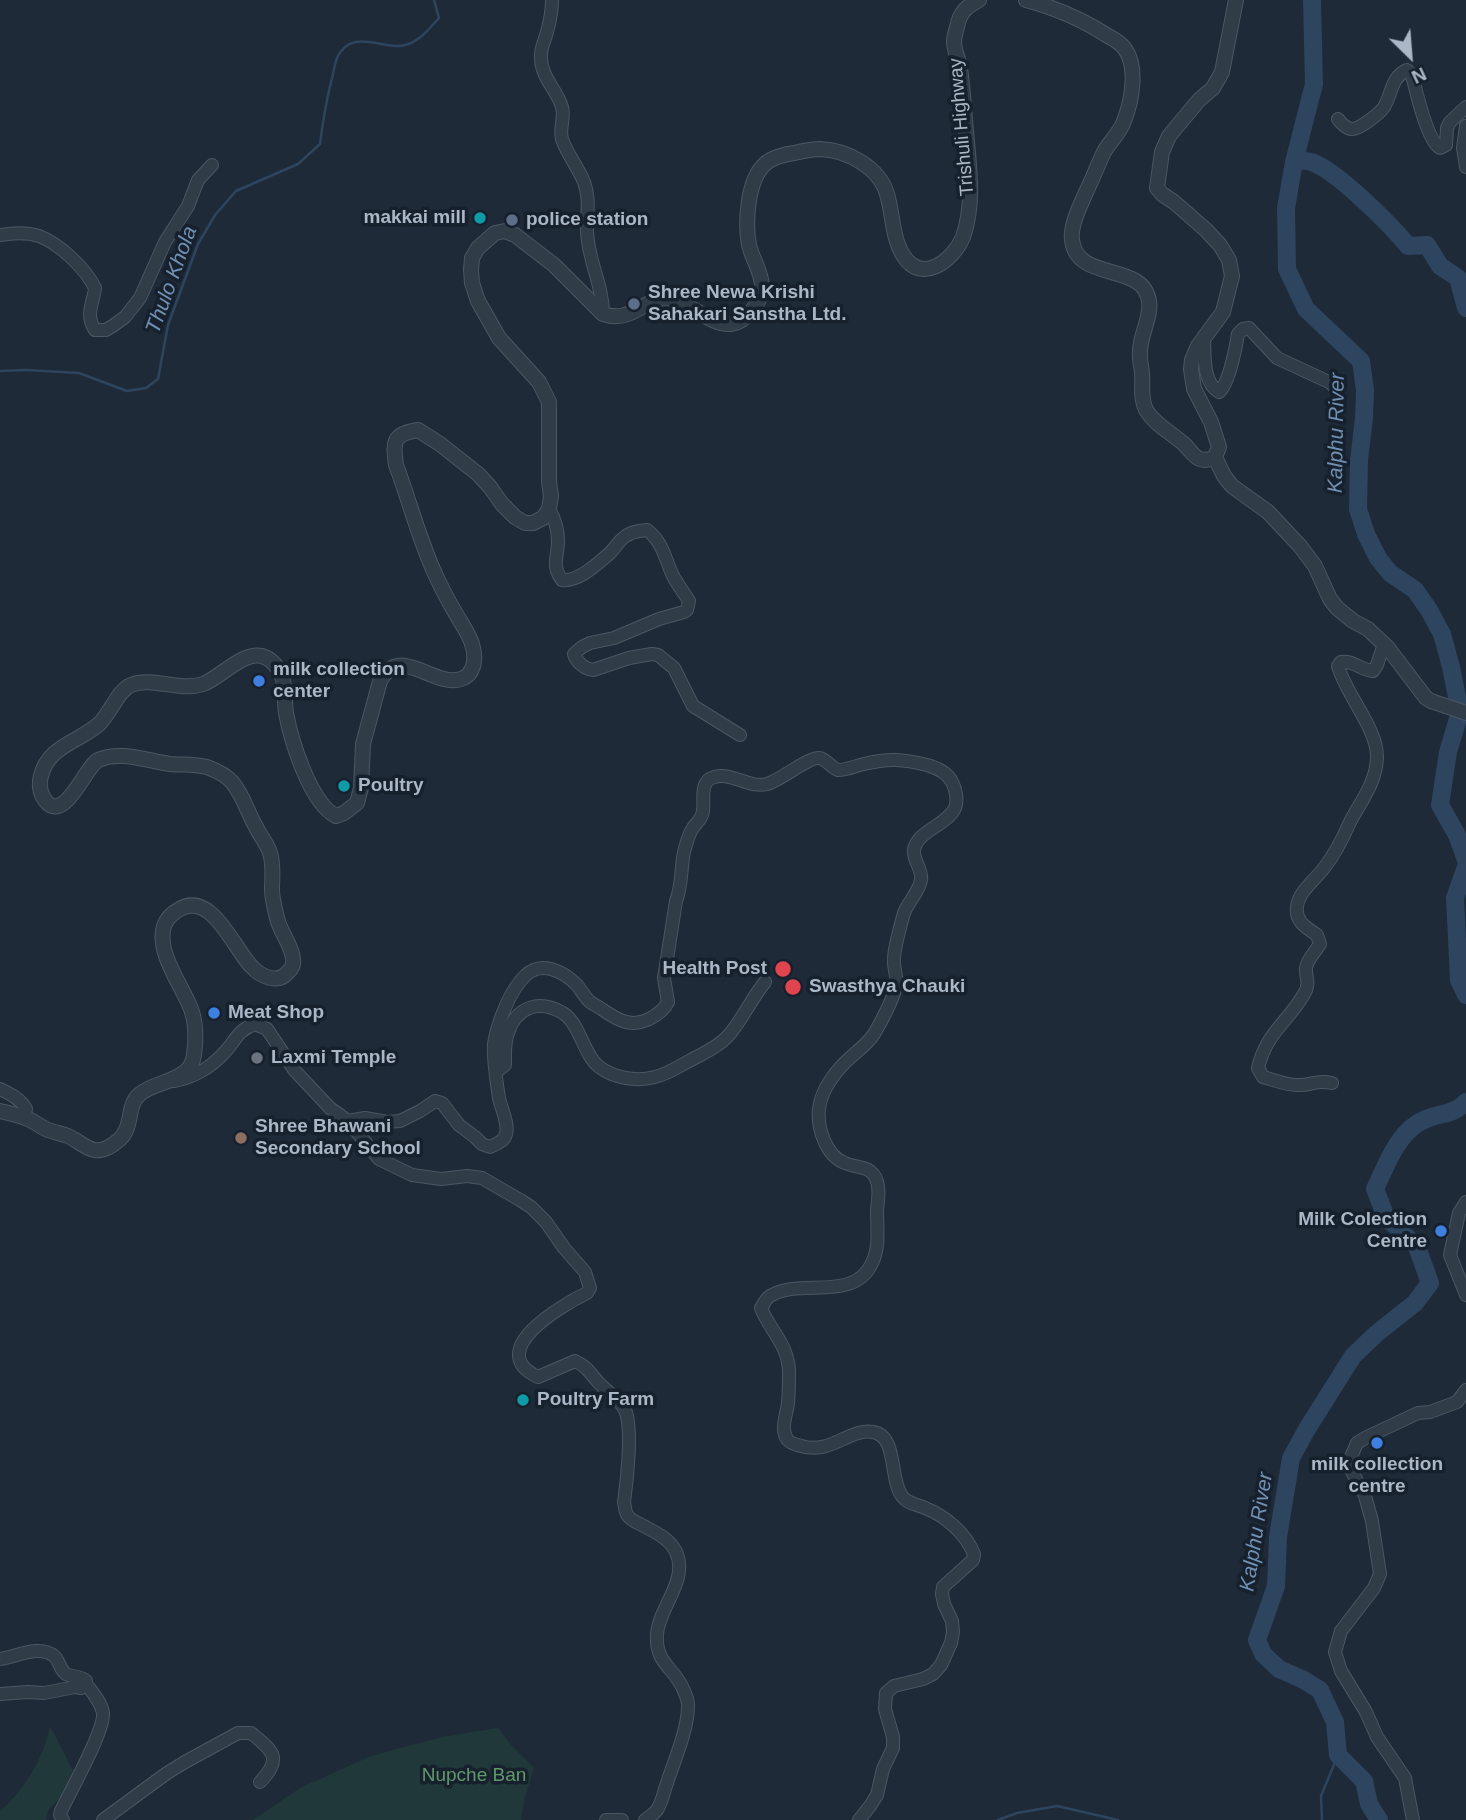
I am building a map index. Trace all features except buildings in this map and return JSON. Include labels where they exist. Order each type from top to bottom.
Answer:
[{"type":"street","points":[[552,0],[551,15],[542,47],[543,71],[562,106],[563,143],[571,155],[589,201],[587,241],[602,295],[603,314]]},
{"type":"street","name":"Trishuli Highway","points":[[603,314],[612,317],[631,314],[655,300],[664,298],[677,301],[723,323],[731,324],[749,314],[762,294],[762,282],[747,233],[753,184],[766,162],[808,150],[820,149],[847,154],[873,171],[887,194],[898,245],[908,263],[930,268],[947,261],[964,234],[971,194],[960,68],[954,43],[960,13],[979,0]]},
{"type":"street","points":[[1026,0],[1064,12],[1092,25],[1125,48],[1130,59],[1132,75],[1124,120],[1106,149],[1082,203],[1071,236],[1072,245],[1085,262],[1102,271],[1138,281],[1143,286],[1149,303],[1139,343],[1145,408],[1152,418],[1197,458],[1206,461],[1215,457],[1219,447],[1211,422],[1194,389],[1192,360],[1198,346],[1223,312],[1232,276],[1229,260],[1220,244],[1157,188],[1162,152],[1169,136],[1199,100],[1213,88],[1222,72],[1236,0]]},
{"type":"street","points":[[1338,119],[1351,129],[1366,123],[1384,107],[1397,77],[1407,70],[1412,75],[1436,146],[1440,148],[1446,145],[1450,122],[1466,107]]},
{"type":"street","points":[[1466,126],[1463,148],[1466,167]]},
{"type":"street","points":[[0,235],[20,233],[39,236],[86,270],[95,288],[90,322],[95,330],[106,330],[125,317],[140,298],[165,242],[188,206],[198,180],[212,165]]},
{"type":"street","points":[[0,1111],[24,1117],[49,1130],[71,1137],[92,1150],[100,1151],[107,1149],[123,1136],[129,1126],[133,1101],[138,1095],[170,1081],[190,1068],[194,1059],[196,1037],[191,1009],[166,956],[163,933],[165,923],[172,914],[185,905],[203,907],[219,922],[251,966],[264,976],[282,978],[293,965],[289,948],[277,922],[272,890],[272,859],[231,781],[203,766],[121,757],[95,762],[64,804],[53,806],[49,805],[41,793],[41,775],[53,754],[98,725],[122,691],[133,684],[147,682],[186,688],[200,685],[257,655],[277,666],[283,678],[286,712],[294,744],[314,791],[330,813],[336,816],[357,803],[361,788],[363,744],[380,681],[385,672],[401,665],[446,681],[457,681],[466,678],[473,668],[473,646],[438,579],[415,524],[396,465],[396,439],[400,435],[418,430],[428,436],[478,474],[502,504],[524,523],[533,523],[543,518],[549,509],[549,402],[539,383],[499,338],[478,301],[472,283],[472,258],[478,248],[495,233],[505,231],[554,265],[603,314]]},
{"type":"street","points":[[1204,338],[1207,378],[1214,390],[1219,392],[1223,390],[1226,382],[1238,334],[1249,328],[1277,358],[1331,383],[1336,389]]},
{"type":"street","points":[[1215,457],[1232,486],[1268,512],[1300,546],[1315,566],[1337,608],[1368,629],[1384,644],[1426,698],[1466,713]]},
{"type":"street","points":[[549,509],[556,520],[558,541],[555,566],[562,580],[569,581],[578,577],[632,532],[647,530],[656,537],[672,574],[689,601],[684,612],[582,647],[574,654],[576,660],[593,670],[638,656],[657,655],[674,668],[693,706],[740,735]]},
{"type":"street","points":[[1332,1083],[1321,1081],[1299,1086],[1279,1082],[1263,1077],[1258,1068],[1261,1053],[1268,1040],[1298,1005],[1307,990],[1307,962],[1320,944],[1317,935],[1302,926],[1296,909],[1299,900],[1344,838],[1351,820],[1365,798],[1377,762],[1377,747],[1338,666],[1346,661],[1373,671],[1384,644]]},
{"type":"street","points":[[348,1121],[365,1118],[387,1122],[400,1121],[435,1101],[442,1103],[452,1118],[482,1144],[490,1147],[504,1139],[507,1131],[497,1087],[494,1046],[503,1016],[519,983],[526,974],[536,969],[547,967],[561,974],[575,984],[590,1002],[624,1022],[639,1023],[650,1019],[666,1006],[665,965],[680,891],[681,864],[692,829],[703,813],[703,787],[708,780],[720,776],[752,785],[767,784],[811,759],[820,758],[838,770],[891,759],[905,760],[937,768],[952,782],[955,807],[948,817],[915,846],[914,853],[921,880],[905,910],[895,949],[895,991],[874,1033],[863,1047],[841,1066],[823,1094],[819,1110],[825,1143],[835,1157],[843,1163],[870,1171],[876,1177],[879,1199],[874,1260],[869,1270],[842,1286],[785,1290],[769,1296],[761,1308],[781,1341],[789,1368],[788,1404],[784,1422],[789,1442],[806,1448],[820,1448],[863,1432],[882,1435],[888,1444],[894,1476],[904,1499],[927,1508],[951,1523],[963,1536],[974,1555],[973,1560],[943,1587],[944,1604],[952,1620],[953,1632],[941,1665],[933,1674],[894,1686],[886,1693],[885,1709],[893,1737],[893,1748],[883,1769],[877,1795],[859,1820]]},
{"type":"street","points":[[496,1072],[505,1065],[506,1043],[511,1025],[520,1013],[529,1007],[541,1005],[566,1014],[597,1065],[604,1070],[617,1077],[655,1077],[708,1051],[722,1041],[765,982]]},
{"type":"street","points":[[170,1081],[187,1079],[200,1072],[221,1057],[239,1032],[247,1027],[255,1024],[267,1029],[295,1071],[330,1108],[348,1121],[379,1159],[412,1175],[482,1178],[531,1208],[547,1222],[564,1248],[585,1272],[590,1288],[587,1293],[542,1319],[520,1348],[519,1357],[526,1371],[538,1377],[575,1361],[585,1366],[624,1407],[630,1432],[624,1502],[626,1511],[629,1517],[670,1542],[677,1554],[679,1566],[676,1584],[660,1620],[658,1648],[662,1660],[682,1686],[688,1706],[679,1749],[661,1803],[656,1812],[645,1820]]},
{"type":"street","points":[[0,1089],[23,1103],[26,1109],[24,1117]]},
{"type":"street","points":[[1466,1202],[1459,1213],[1450,1255],[1466,1295]]},
{"type":"street","points":[[1413,1820],[1405,1778],[1377,1737],[1366,1712],[1341,1671],[1335,1652],[1341,1631],[1374,1588],[1380,1574],[1369,1508],[1348,1464],[1357,1443],[1418,1413],[1430,1412],[1457,1402],[1466,1390]]},
{"type":"street","points":[[0,1659],[34,1651],[50,1653],[68,1674],[85,1679],[103,1710],[103,1721],[93,1747],[61,1811],[63,1820]]},
{"type":"street","points":[[0,1694],[44,1693],[82,1688],[86,1684]]},
{"type":"street","points":[[103,1820],[167,1773],[238,1733],[251,1733],[270,1750],[273,1758],[272,1769],[260,1782]]},
{"type":"street","points":[[606,1820],[622,1820]]},
{"type":"shaded area","name":"Swasthya Chauki","points":[[792,975],[804,983],[794,999],[781,991]]},
{"type":"green space","points":[[50,1726],[73,1770],[70,1787],[48,1811],[46,1820],[0,1820],[0,1811],[18,1793],[38,1761]]},
{"type":"green space","name":"Nupche Ban","points":[[498,1728],[534,1768],[521,1820],[253,1820],[300,1788],[371,1756],[442,1737]]},
{"type":"waterway","name":"Thulo Khola","points":[[0,371],[79,373],[127,391],[146,388],[158,379],[168,325],[198,244],[215,215],[236,191],[298,164],[320,144],[335,66],[343,49],[357,42],[392,46],[412,42],[422,36],[439,18],[434,0]]},
{"type":"waterway","name":"Kalphu River","points":[[1312,0],[1314,84],[1294,162],[1286,208],[1287,269],[1306,309],[1361,361],[1365,390],[1358,509],[1378,558],[1390,573],[1415,590],[1442,634],[1460,712],[1448,752],[1440,805],[1457,835],[1466,860]]},
{"type":"waterway","points":[[1294,162],[1311,162],[1334,175],[1376,212],[1408,246],[1427,245],[1440,266],[1458,278],[1466,308]]},
{"type":"waterway","name":"Kalphu River","points":[[1466,867],[1455,898],[1459,980],[1466,995]]},
{"type":"waterway","name":"Kalphu River","points":[[1379,1820],[1369,1804],[1364,1781],[1338,1755],[1335,1722],[1320,1690],[1279,1669],[1263,1654],[1257,1640],[1276,1586],[1278,1537],[1291,1458],[1353,1356],[1415,1303],[1430,1283],[1417,1247],[1386,1217],[1375,1189],[1394,1149],[1408,1131],[1416,1124],[1452,1112],[1466,1102]]},
{"type":"waterway","points":[[1322,1820],[1321,1796],[1338,1755]]},
{"type":"waterway","points":[[998,1820],[1017,1813],[1057,1806],[1118,1820]]},
{"type":"place","name":"makkai mill","points":[[480,218]]},
{"type":"place","name":"police station","points":[[512,220]]},
{"type":"place","name":"Shree Newa Krishi Sahakari Sanstha Ltd.","points":[[634,304]]},
{"type":"place","name":"milk collection center","points":[[259,681]]},
{"type":"place","name":"Poultry","points":[[344,786]]},
{"type":"place","name":"Health Post","points":[[783,969]]},
{"type":"place","name":"Swasthya Chauki","points":[[793,987]]},
{"type":"place","name":"Meat Shop","points":[[214,1013]]},
{"type":"place","name":"Laxmi Temple","points":[[257,1058]]},
{"type":"place","name":"Shree Bhawani Secondary School","points":[[241,1138]]},
{"type":"place","name":"Milk Colection Centre","points":[[1441,1231]]},
{"type":"place","name":"Poultry Farm","points":[[523,1400]]},
{"type":"place","name":"milk collection centre","points":[[1377,1443]]}]
